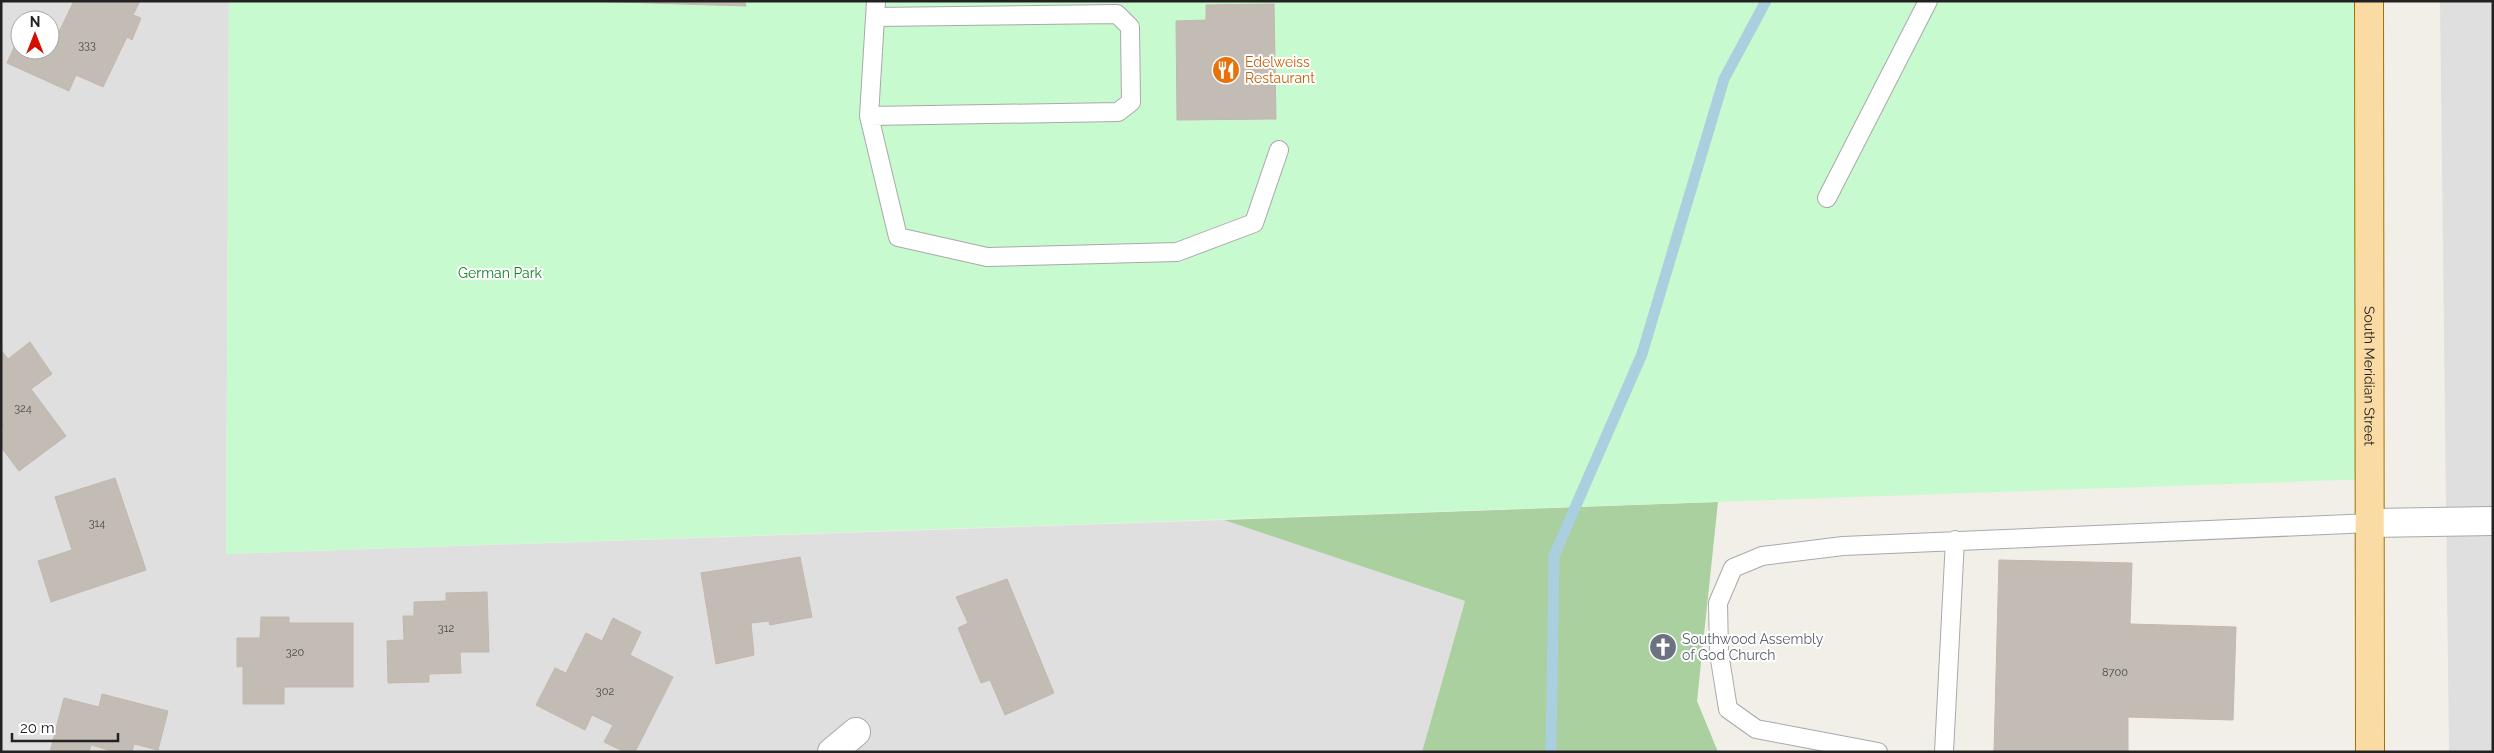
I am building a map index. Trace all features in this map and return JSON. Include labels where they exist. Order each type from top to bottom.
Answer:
[{"type":"main road","name":"South Meridian Street","points":[[2369,1],[2370,752]]},
{"type":"street","points":[[2371,522],[2493,521]]},
{"type":"street","points":[[832,752],[856,732]]},
{"type":"lane","points":[[1827,198],[1928,1]]},
{"type":"lane","points":[[869,116],[1118,112],[1131,102],[1130,27],[1117,14],[875,9],[869,116],[898,237],[987,258],[1177,252],[1254,223],[1279,150]]},
{"type":"lane","points":[[1878,752],[1756,729],[1728,709],[1719,653],[1718,603],[1733,568],[1762,556],[1843,546],[2371,522]]},
{"type":"lane","points":[[1944,752],[1955,540]]},
{"type":"shaded area","points":[[1,1],[229,1],[226,554],[1224,520],[1465,601],[1422,752],[1,752]]},
{"type":"shaded area","points":[[2440,1],[2493,1],[2493,752],[2449,752]]},
{"type":"green space","name":"German Park","points":[[229,1],[2371,1],[2371,479],[226,554]]},
{"type":"green space","points":[[1718,502],[1697,701],[1718,752],[1422,752],[1465,601],[1224,520]]},
{"type":"building","points":[[74,1],[140,1],[133,15],[141,18],[132,40],[127,37],[103,87],[76,75],[69,91],[7,63],[10,56],[10,60],[60,60],[60,30]]},
{"type":"building","points":[[586,1],[745,1],[746,6]]},
{"type":"building","name":"Edelweiss Restaurant","points":[[1274,4],[1276,119],[1177,120],[1176,21],[1206,20],[1206,5]]},
{"type":"building","points":[[30,342],[52,374],[31,389],[66,436],[19,471],[1,447],[1,433],[4,431],[1,427],[1,350],[8,359]]},
{"type":"building","points":[[115,478],[146,570],[51,602],[38,561],[72,550],[55,497]]},
{"type":"building","points":[[800,557],[812,617],[770,625],[769,621],[751,623],[754,655],[716,664],[701,573]]},
{"type":"building","points":[[1999,560],[2132,563],[2130,624],[2236,627],[2233,720],[2128,717],[2128,752],[1994,752]]},
{"type":"building","points":[[1007,579],[1054,693],[1005,715],[990,680],[981,683],[958,628],[968,623],[956,597]]},
{"type":"building","points":[[487,592],[489,652],[460,652],[461,673],[429,674],[429,682],[388,683],[387,641],[404,640],[403,616],[414,616],[414,602],[446,601],[446,593]]},
{"type":"building","points":[[261,617],[289,617],[289,623],[353,623],[353,687],[284,687],[284,704],[243,704],[243,666],[237,667],[237,638],[260,638]]},
{"type":"building","points":[[613,618],[641,632],[630,655],[673,677],[635,752],[625,752],[604,742],[613,725],[592,715],[585,730],[536,705],[555,668],[566,673],[586,633],[602,641]]},
{"type":"building","points":[[102,694],[168,711],[158,750],[134,744],[132,752],[116,752],[91,745],[89,752],[50,752],[64,698],[99,707]]},
{"type":"waterway","points":[[1551,752],[1554,556],[1642,354],[1724,79],[1766,1]]},
{"type":"place","name":"Edelweiss Restaurant","points":[[1226,70]]},
{"type":"place","name":"Southwood Assembly of God Church","points":[[1663,647]]}]
